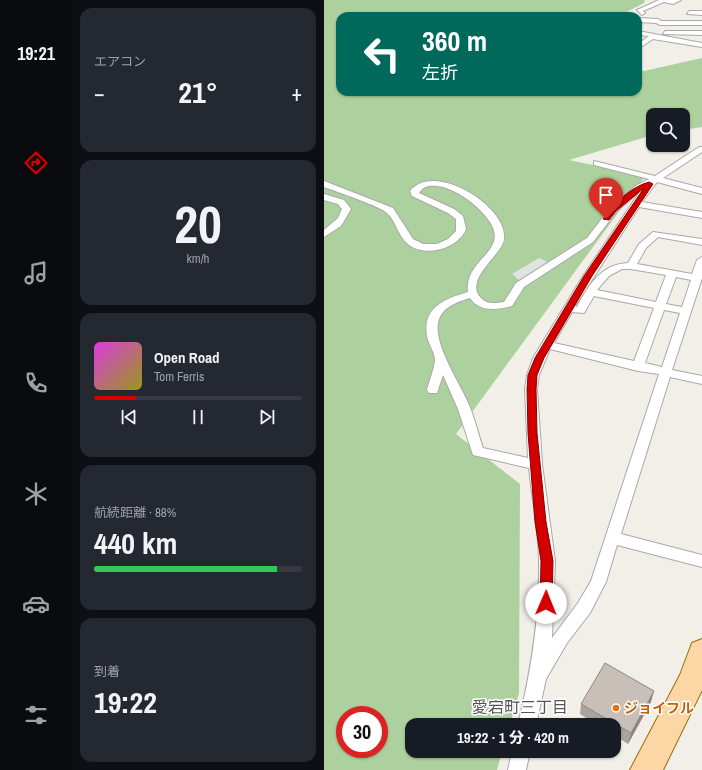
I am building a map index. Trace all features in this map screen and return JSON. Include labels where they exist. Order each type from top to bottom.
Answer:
[{"type":"main road","points":[[646,770],[692,680],[702,652]]},
{"type":"street","points":[[641,12],[640,10],[664,0],[670,2],[678,0]]},
{"type":"street","points":[[689,13],[702,13]]},
{"type":"street","points":[[642,20],[658,21],[660,23],[702,23]]},
{"type":"street","points":[[661,33],[702,33]]},
{"type":"street","points":[[642,34],[694,42],[702,45]]},
{"type":"street","points":[[642,44],[652,37],[702,45]]},
{"type":"street","points":[[324,184],[390,210],[410,241],[414,245],[421,247],[435,247],[446,243],[456,237],[462,228],[460,218],[457,215],[415,194],[414,192],[416,188],[425,184],[445,184],[455,187],[476,201],[487,211],[498,230],[500,237],[496,246],[474,276],[472,286],[473,294],[476,299],[487,306],[501,306],[508,304],[520,285],[590,240],[614,209],[640,187],[702,149]]},
{"type":"street","points":[[597,163],[652,181],[702,191]]},
{"type":"street","points":[[529,718],[537,682],[545,631],[547,561],[535,464],[531,389],[533,375],[547,345],[588,276],[652,181]]},
{"type":"street","points":[[324,197],[341,202],[346,209],[346,215],[338,224],[324,234]]},
{"type":"street","points":[[636,204],[702,215]]},
{"type":"street","points":[[630,266],[642,246],[656,234],[702,242]]},
{"type":"street","points":[[537,682],[561,638],[584,608],[598,582],[702,260]]},
{"type":"street","points":[[570,308],[580,311],[602,275],[619,267],[630,266],[696,278]]},
{"type":"street","points":[[638,367],[672,273]]},
{"type":"street","points":[[591,292],[686,311]]},
{"type":"street","points":[[473,294],[451,299],[445,303],[435,316],[432,326],[432,336],[463,404],[478,452],[535,464]]},
{"type":"street","points":[[547,345],[638,367],[702,380]]},
{"type":"street","points":[[433,390],[442,358]]},
{"type":"street","points":[[613,538],[702,561]]},
{"type":"street","points":[[517,770],[520,758]]},
{"type":"green space","points":[[324,0],[645,0],[644,3],[627,12],[336,12],[336,96],[642,96],[642,71],[702,58],[702,127],[690,129],[690,108],[646,108],[646,137],[569,160],[645,176],[456,434],[520,484],[519,693],[512,718],[405,718],[405,758],[500,758],[497,770],[324,770]]},
{"type":"shaded area","points":[[539,258],[547,262],[519,280],[512,274]]},
{"type":"building","name":"ジョイフル","points":[[605,663],[654,691],[631,733],[621,727],[621,718],[605,718],[581,704]]},
{"type":"place","name":"ジョイフル","points":[[616,708]]},
{"type":"district","name":"愛宕町三丁目","points":[[520,707]]},
{"type":"route","points":[[546,603],[547,561],[535,464],[531,389],[533,375],[539,358],[588,276],[649,184],[640,187],[614,209],[606,219]]}]
